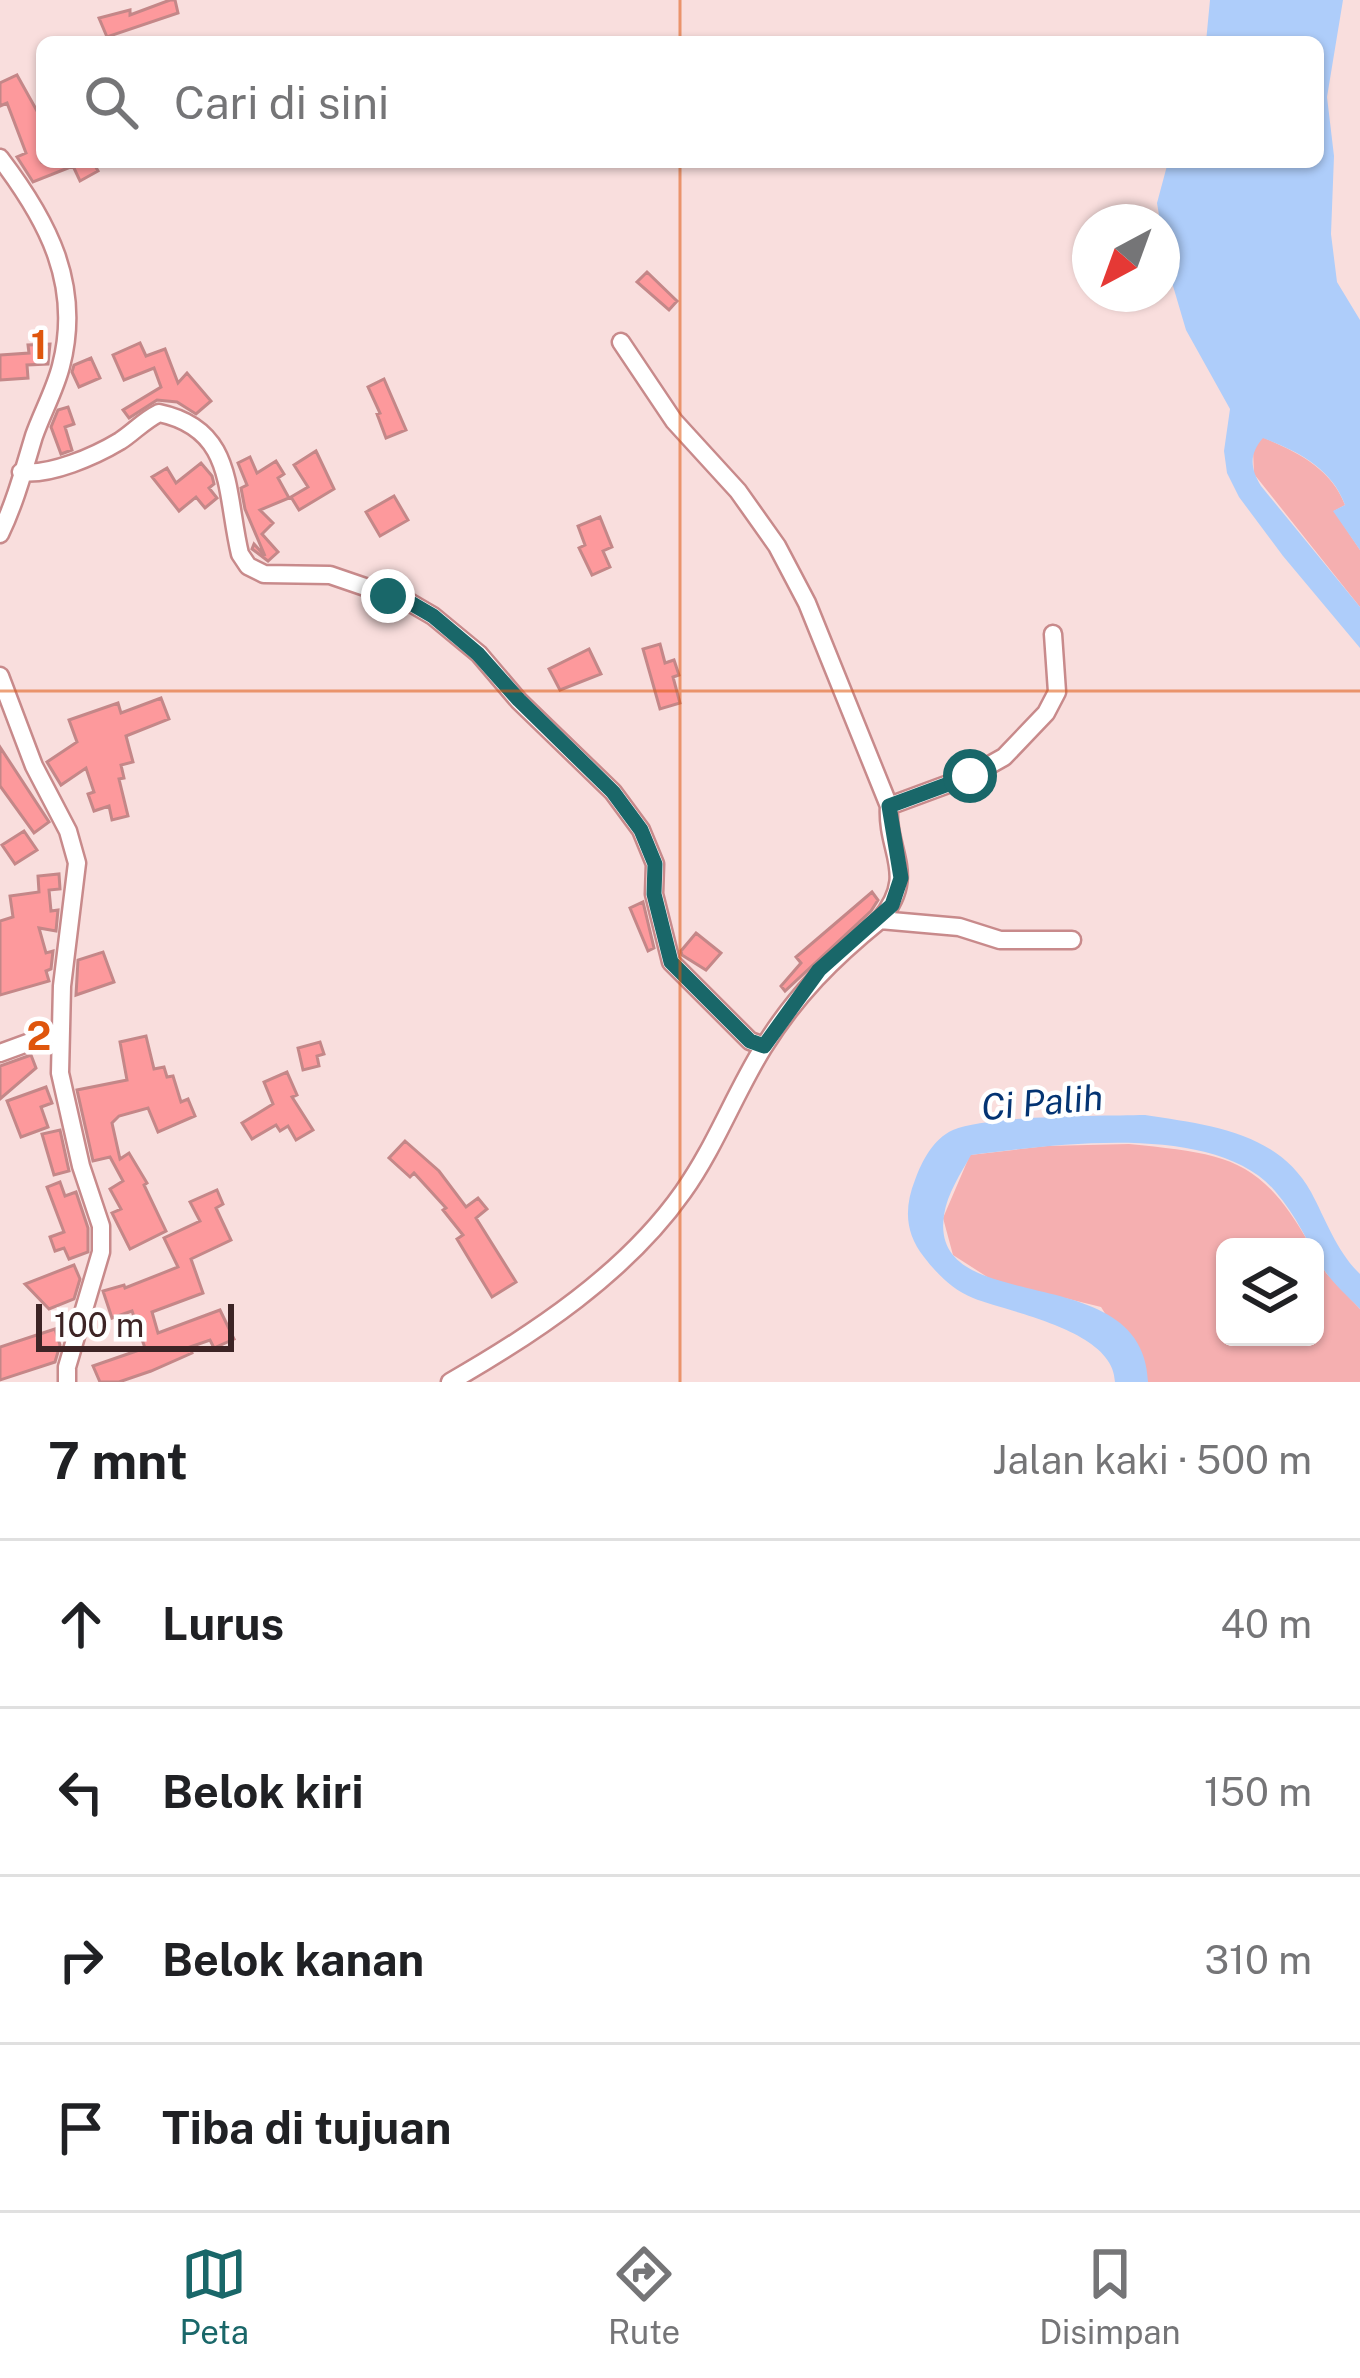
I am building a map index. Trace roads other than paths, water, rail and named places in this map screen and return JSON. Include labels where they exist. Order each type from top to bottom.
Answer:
[{"type":"street","points":[[0,158],[36,210],[66,281],[62,366],[0,534]]},
{"type":"street","points":[[450,1382],[512,1347],[570,1306],[652,1232],[706,1157],[764,1046],[819,970],[880,920],[892,905],[901,878],[889,806],[807,603],[777,546],[738,490],[674,421],[621,342]]},
{"type":"street","points":[[21,472],[66,467],[120,440],[159,413],[195,425],[209,436],[218,453],[240,554],[248,566],[264,574],[330,575],[409,602],[433,616],[478,654],[613,792],[641,830],[655,864],[654,894],[671,962],[750,1041],[764,1046]]},
{"type":"street","points":[[889,806],[970,776],[1004,757],[1046,713],[1057,692],[1053,634]]},
{"type":"street","points":[[0,676],[34,766],[68,831],[77,863],[64,964],[60,1073],[81,1166],[101,1226],[101,1252],[67,1367],[67,1382]]},
{"type":"street","points":[[880,920],[959,927],[1000,940],[1072,940]]},
{"type":"street","points":[[0,1053],[60,1031]]},
{"type":"water","points":[[1210,0],[1343,0],[1327,97],[1334,156],[1331,234],[1337,282],[1360,320],[1360,550],[1333,511],[1345,505],[1322,471],[1263,438],[1253,461],[1261,486],[1360,607],[1360,648],[1283,556],[1227,473],[1224,451],[1230,409],[1186,330],[1180,310],[1180,204],[1157,203],[1166,168],[1324,168],[1324,36],[1207,36]]},
{"type":"water","points":[[1145,1115],[1193,1123],[1239,1134],[1280,1156],[1311,1192],[1338,1246],[1360,1274],[1360,1309],[1324,1269],[1324,1238],[1306,1238],[1275,1191],[1248,1169],[1214,1154],[1131,1143],[971,1155],[944,1215],[948,1247],[969,1268],[1077,1301],[1112,1317],[1137,1343],[1148,1382],[1115,1382],[1110,1364],[1080,1337],[952,1286],[918,1248],[908,1220],[911,1190],[934,1145],[969,1125]]},
{"type":"water label","name":"Ci Palih","points":[[1042,1102]]}]
